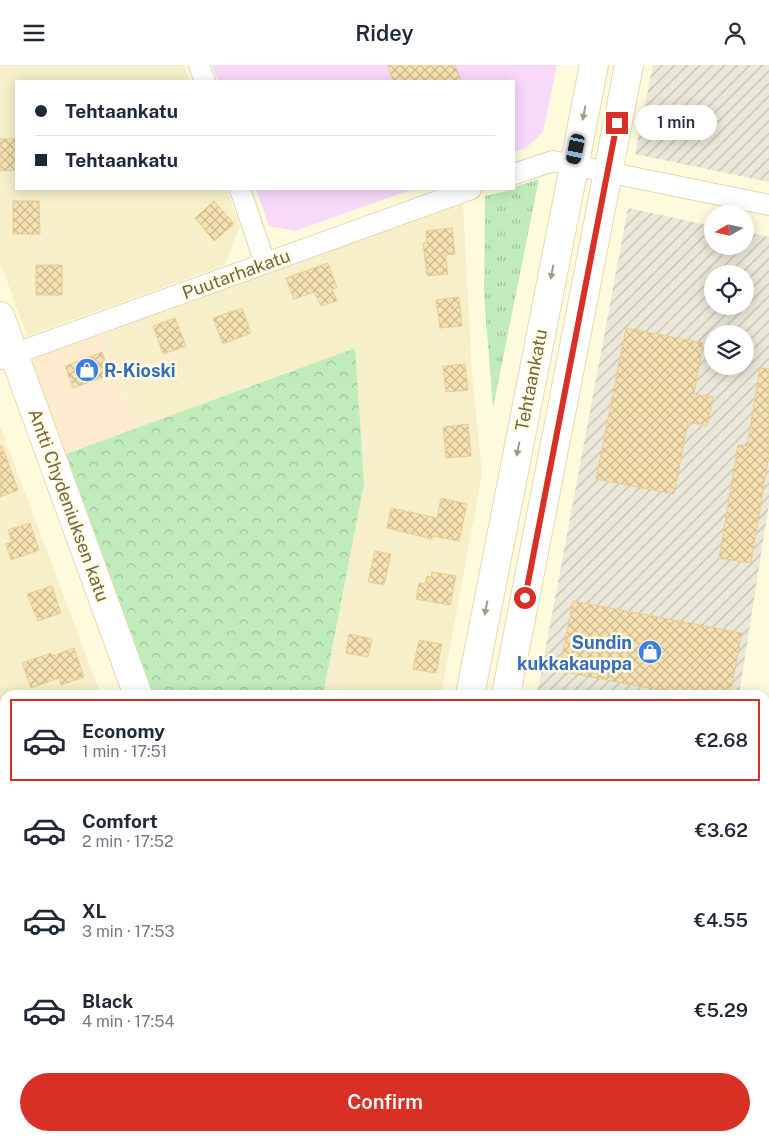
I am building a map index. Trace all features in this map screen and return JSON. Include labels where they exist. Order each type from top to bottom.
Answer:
[{"type":"main road","name":"Tehtaankatu","points":[[471,690],[594,65]]},
{"type":"main road","name":"Tehtaankatu","points":[[507,690],[629,65]]},
{"type":"main road","name":"Antti Chydeniuksen katu","points":[[0,316],[7,357],[136,690]]},
{"type":"street","points":[[199,65],[205,80]]},
{"type":"street","points":[[515,174],[552,161],[769,205]]},
{"type":"street","points":[[240,190],[265,263]]},
{"type":"street","name":"Puutarhakatu","points":[[7,357],[469,190]]},
{"type":"shaded area","points":[[0,65],[184,65],[190,80],[15,80],[15,190],[227,190],[240,226],[225,265],[27,336],[0,262]]},
{"type":"shaded area","points":[[212,65],[557,65],[543,132],[526,148],[515,152],[515,80],[218,80]]},
{"type":"shaded area","points":[[653,65],[769,65],[769,182],[635,154]]},
{"type":"shaded area","points":[[256,190],[410,190],[295,231],[269,226]]},
{"type":"shaded area","points":[[463,203],[472,375],[482,474],[442,690],[322,690],[355,348],[137,428],[102,331]]},
{"type":"shaded area","points":[[628,208],[704,224],[704,255],[754,255],[754,234],[769,237],[769,504],[740,690],[538,690]]},
{"type":"shaded area","points":[[102,331],[137,428],[63,455],[26,355]]},
{"type":"shaded area","points":[[0,426],[99,690],[0,690]]},
{"type":"green space","points":[[539,179],[493,408],[484,295],[485,196],[515,190],[515,187]]},
{"type":"green space","points":[[355,348],[364,484],[324,690],[149,690],[63,455]]},
{"type":"building","points":[[387,65],[455,65],[461,80],[393,80]]},
{"type":"building","points":[[0,139],[15,139],[15,170],[0,171]]},
{"type":"building","points":[[13,201],[39,201],[40,234],[13,234]]},
{"type":"building","points":[[214,201],[234,224],[214,241],[195,218]]},
{"type":"building","points":[[452,228],[455,254],[445,255],[448,274],[427,276],[423,243],[427,242],[426,231]]},
{"type":"building","points":[[328,263],[337,288],[332,289],[337,301],[321,306],[314,292],[294,299],[286,278]]},
{"type":"building","points":[[36,265],[62,265],[62,295],[36,295]]},
{"type":"building","points":[[459,297],[462,326],[440,328],[436,300]]},
{"type":"building","points":[[242,308],[251,333],[223,344],[213,318]]},
{"type":"building","points":[[175,318],[186,346],[163,354],[153,326]]},
{"type":"building","points":[[626,328],[703,343],[694,394],[713,397],[707,426],[688,422],[674,494],[596,479]]},
{"type":"building","name":"R-Kioski","points":[[102,352],[110,375],[73,388],[65,366]]},
{"type":"building","points":[[465,364],[468,390],[446,392],[443,366]]},
{"type":"building","points":[[760,368],[769,369],[769,455],[751,563],[719,558],[738,445],[747,446]]},
{"type":"building","points":[[468,424],[471,456],[446,458],[443,427]]},
{"type":"building","points":[[0,446],[2,446],[18,490],[0,497]]},
{"type":"building","points":[[441,498],[467,504],[459,541],[433,536],[432,539],[387,528],[391,508],[437,518]]},
{"type":"building","points":[[30,523],[39,550],[11,560],[6,544],[12,542],[8,530]]},
{"type":"building","points":[[375,551],[391,554],[384,585],[368,582]]},
{"type":"building","points":[[432,572],[456,576],[450,605],[416,599],[419,583],[425,584],[427,576],[431,577]]},
{"type":"building","points":[[52,586],[61,613],[38,621],[27,594]]},
{"type":"building","name":"Sundin kukkakauppa","points":[[573,601],[742,633],[731,690],[660,690],[559,671]]},
{"type":"building","points":[[349,634],[372,639],[368,657],[346,653]]},
{"type":"building","points":[[419,640],[442,644],[436,673],[413,669]]},
{"type":"building","points":[[74,648],[84,677],[61,685],[59,678],[31,688],[22,663],[51,653],[52,656]]},
{"type":"place","name":"R-Kioski","points":[[87,370]]},
{"type":"place","name":"Sundin kukkakauppa","points":[[650,652]]},
{"type":"route","points":[[525,598],[617,123]]}]
